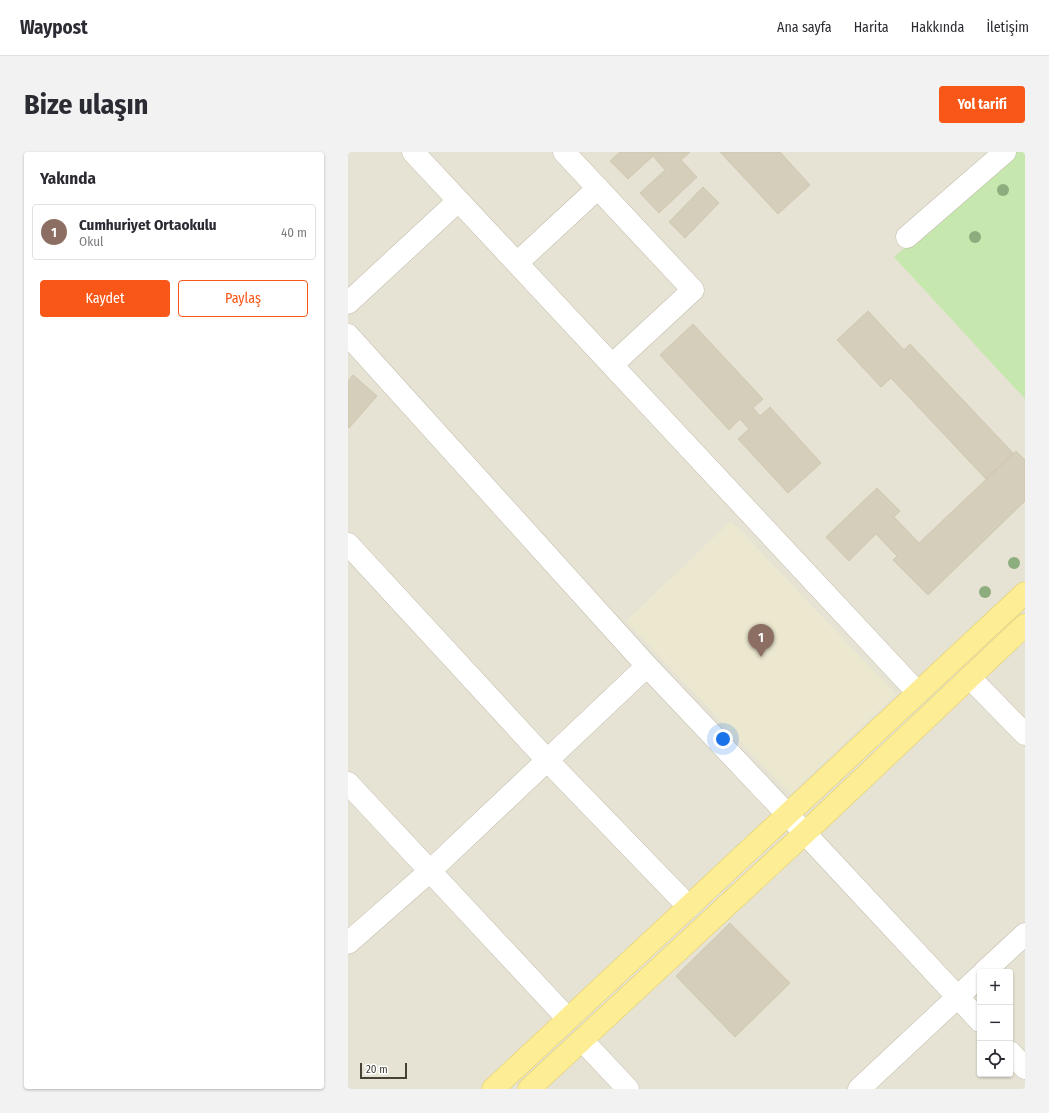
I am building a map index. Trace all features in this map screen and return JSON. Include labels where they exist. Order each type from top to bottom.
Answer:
[{"type":"main road","points":[[493,1089],[1025,593]]},
{"type":"main road","points":[[529,1089],[805,833],[1025,625]]},
{"type":"street","points":[[412,152],[518,263],[612,366],[918,693]]},
{"type":"street","points":[[564,152],[693,290],[612,366]]},
{"type":"street","points":[[907,237],[1006,152]]},
{"type":"street","points":[[518,263],[598,188]]},
{"type":"street","points":[[348,303],[458,201]]},
{"type":"street","points":[[348,335],[647,666],[977,1018]]},
{"type":"street","points":[[348,544],[547,760],[689,907]]},
{"type":"street","points":[[348,943],[430,870],[647,666]]},
{"type":"street","points":[[970,678],[1025,734]]},
{"type":"street","points":[[348,783],[568,1019]]},
{"type":"street","points":[[987,969],[1025,934]]},
{"type":"street","points":[[859,1089],[977,979]]},
{"type":"street","points":[[582,1040],[628,1089]]},
{"type":"street","points":[[1013,1055],[1025,1068]]},
{"type":"shaded area","points":[[348,152],[1025,152],[1025,1089],[348,1089]]},
{"type":"shaded area","points":[[731,521],[896,694],[790,794],[626,621]]},
{"type":"green space","points":[[1007,152],[1025,152],[1025,399],[894,257],[1010,155]]},
{"type":"building","points":[[620,152],[690,152],[681,160],[697,177],[659,213],[640,193],[665,170],[653,156],[628,179],[610,161]]},
{"type":"building","points":[[720,152],[780,152],[810,185],[778,214]]},
{"type":"building","points":[[703,187],[719,203],[685,238],[669,222]]},
{"type":"building","points":[[868,311],[904,350],[910,344],[1013,453],[986,479],[891,378],[881,387],[837,340]]},
{"type":"building","points":[[693,324],[763,399],[753,408],[760,416],[770,407],[821,463],[788,493],[738,439],[749,429],[740,419],[729,430],[660,355]]},
{"type":"building","points":[[353,375],[377,396],[349,428],[348,381]]},
{"type":"building","points":[[1016,451],[1025,460],[1025,501],[928,595],[893,560],[897,556],[876,534],[849,561],[826,537],[877,488],[900,511],[894,517],[919,543]]},
{"type":"building","points":[[730,923],[790,983],[735,1037],[676,976]]},
{"type":"place","name":"Cumhuriyet Ortaokulu","points":[[761,657]]}]
